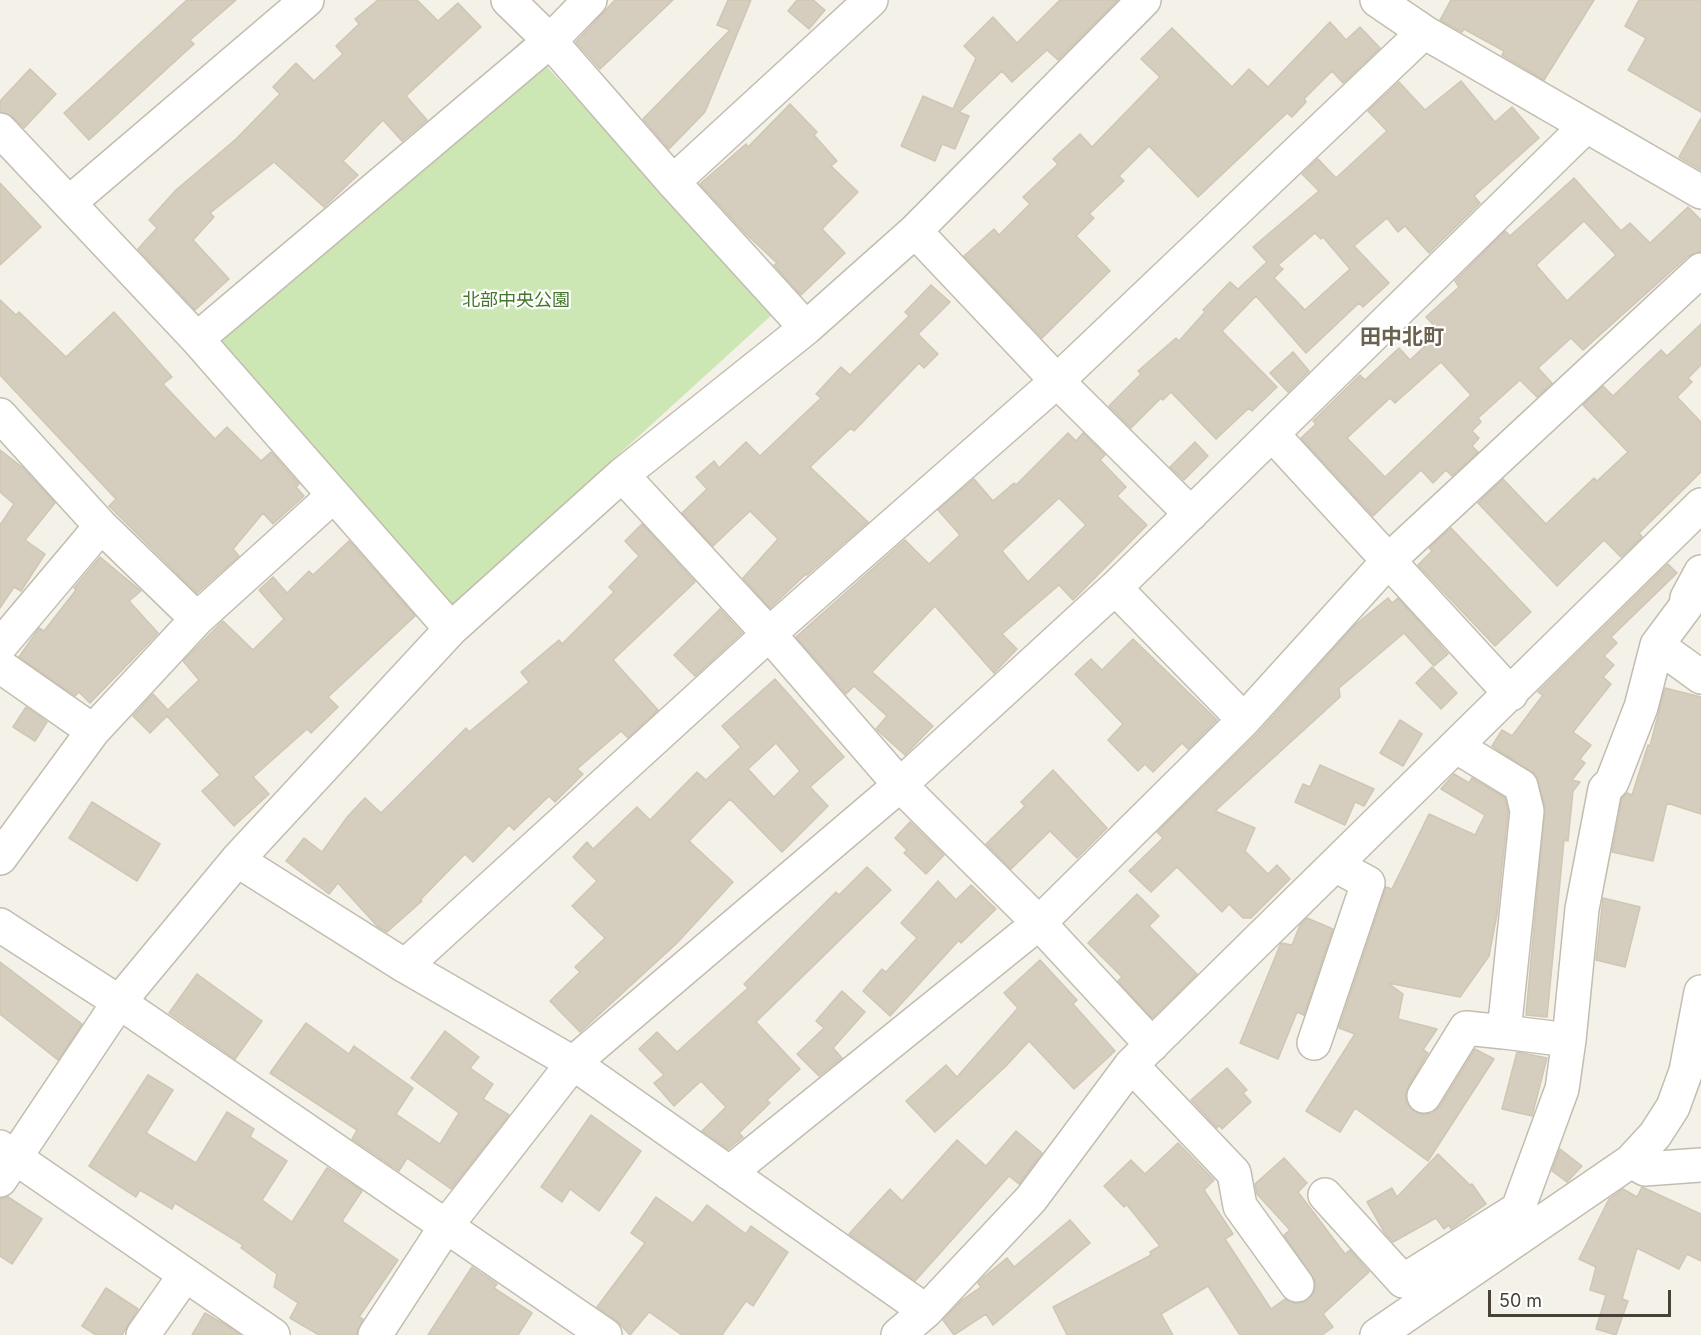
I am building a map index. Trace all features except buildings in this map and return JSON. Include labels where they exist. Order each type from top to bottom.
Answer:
[{"type":"street","points":[[69,203],[307,0]]},
{"type":"street","points":[[508,0],[550,41],[673,182],[806,328]]},
{"type":"street","points":[[197,339],[550,41],[590,0]]},
{"type":"street","points":[[673,182],[871,0]]},
{"type":"street","points":[[273,1335],[185,1275],[5,1161],[119,1002],[237,860],[451,629],[622,475],[806,328],[915,231],[1143,0]]},
{"type":"street","points":[[1377,0],[1424,32],[1701,192]]},
{"type":"street","points":[[405,966],[769,634],[1057,381],[1424,32]]},
{"type":"street","points":[[375,1335],[446,1226],[573,1063],[900,785],[1115,588],[1586,126]]},
{"type":"street","points":[[0,130],[197,339],[451,629]]},
{"type":"street","points":[[915,231],[1057,381],[1191,514]]},
{"type":"street","points":[[729,1173],[1038,923],[1244,720],[1389,560],[1701,270]]},
{"type":"street","points":[[0,415],[100,526],[197,619]]},
{"type":"street","points":[[1272,434],[1511,694]]},
{"type":"street","points":[[622,475],[769,634],[900,785],[1038,923],[1234,1173],[1240,1206],[1297,1285]]},
{"type":"street","points":[[0,858],[93,730],[197,619],[333,496]]},
{"type":"street","points":[[898,1335],[926,1311],[1031,1199],[1141,1055],[1699,510]]},
{"type":"street","points":[[0,646],[100,526]]},
{"type":"street","points":[[1377,1335],[1525,1218],[1562,1089],[1582,909],[1605,789],[1612,782],[1641,707],[1658,645],[1686,606],[1687,598],[1701,572]]},
{"type":"street","points":[[1115,588],[1244,720]]},
{"type":"street","points":[[1658,645],[1701,677]]},
{"type":"street","points":[[0,666],[93,730]]},
{"type":"street","points":[[1457,747],[1521,786],[1527,811],[1504,1032]]},
{"type":"street","points":[[237,860],[405,966],[573,1063],[926,1311]]},
{"type":"street","points":[[1324,1036],[1362,931],[1368,883],[1335,865]]},
{"type":"street","points":[[0,925],[119,1002],[605,1335]]},
{"type":"street","points":[[1325,1195],[1403,1281],[1525,1218],[1578,1199],[1631,1161],[1655,1135],[1673,1107],[1686,1071],[1701,992]]},
{"type":"street","points":[[1424,1096],[1466,1028],[1569,1040]]},
{"type":"street","points":[[1631,1161],[1645,1169],[1701,1165]]},
{"type":"street","points":[[143,1335],[185,1275]]},
{"type":"green space","name":"北部中央公園","points":[[522,40],[775,312],[448,610],[216,341]]},
{"type":"district","name":"田中北町","points":[[1402,338]]}]
